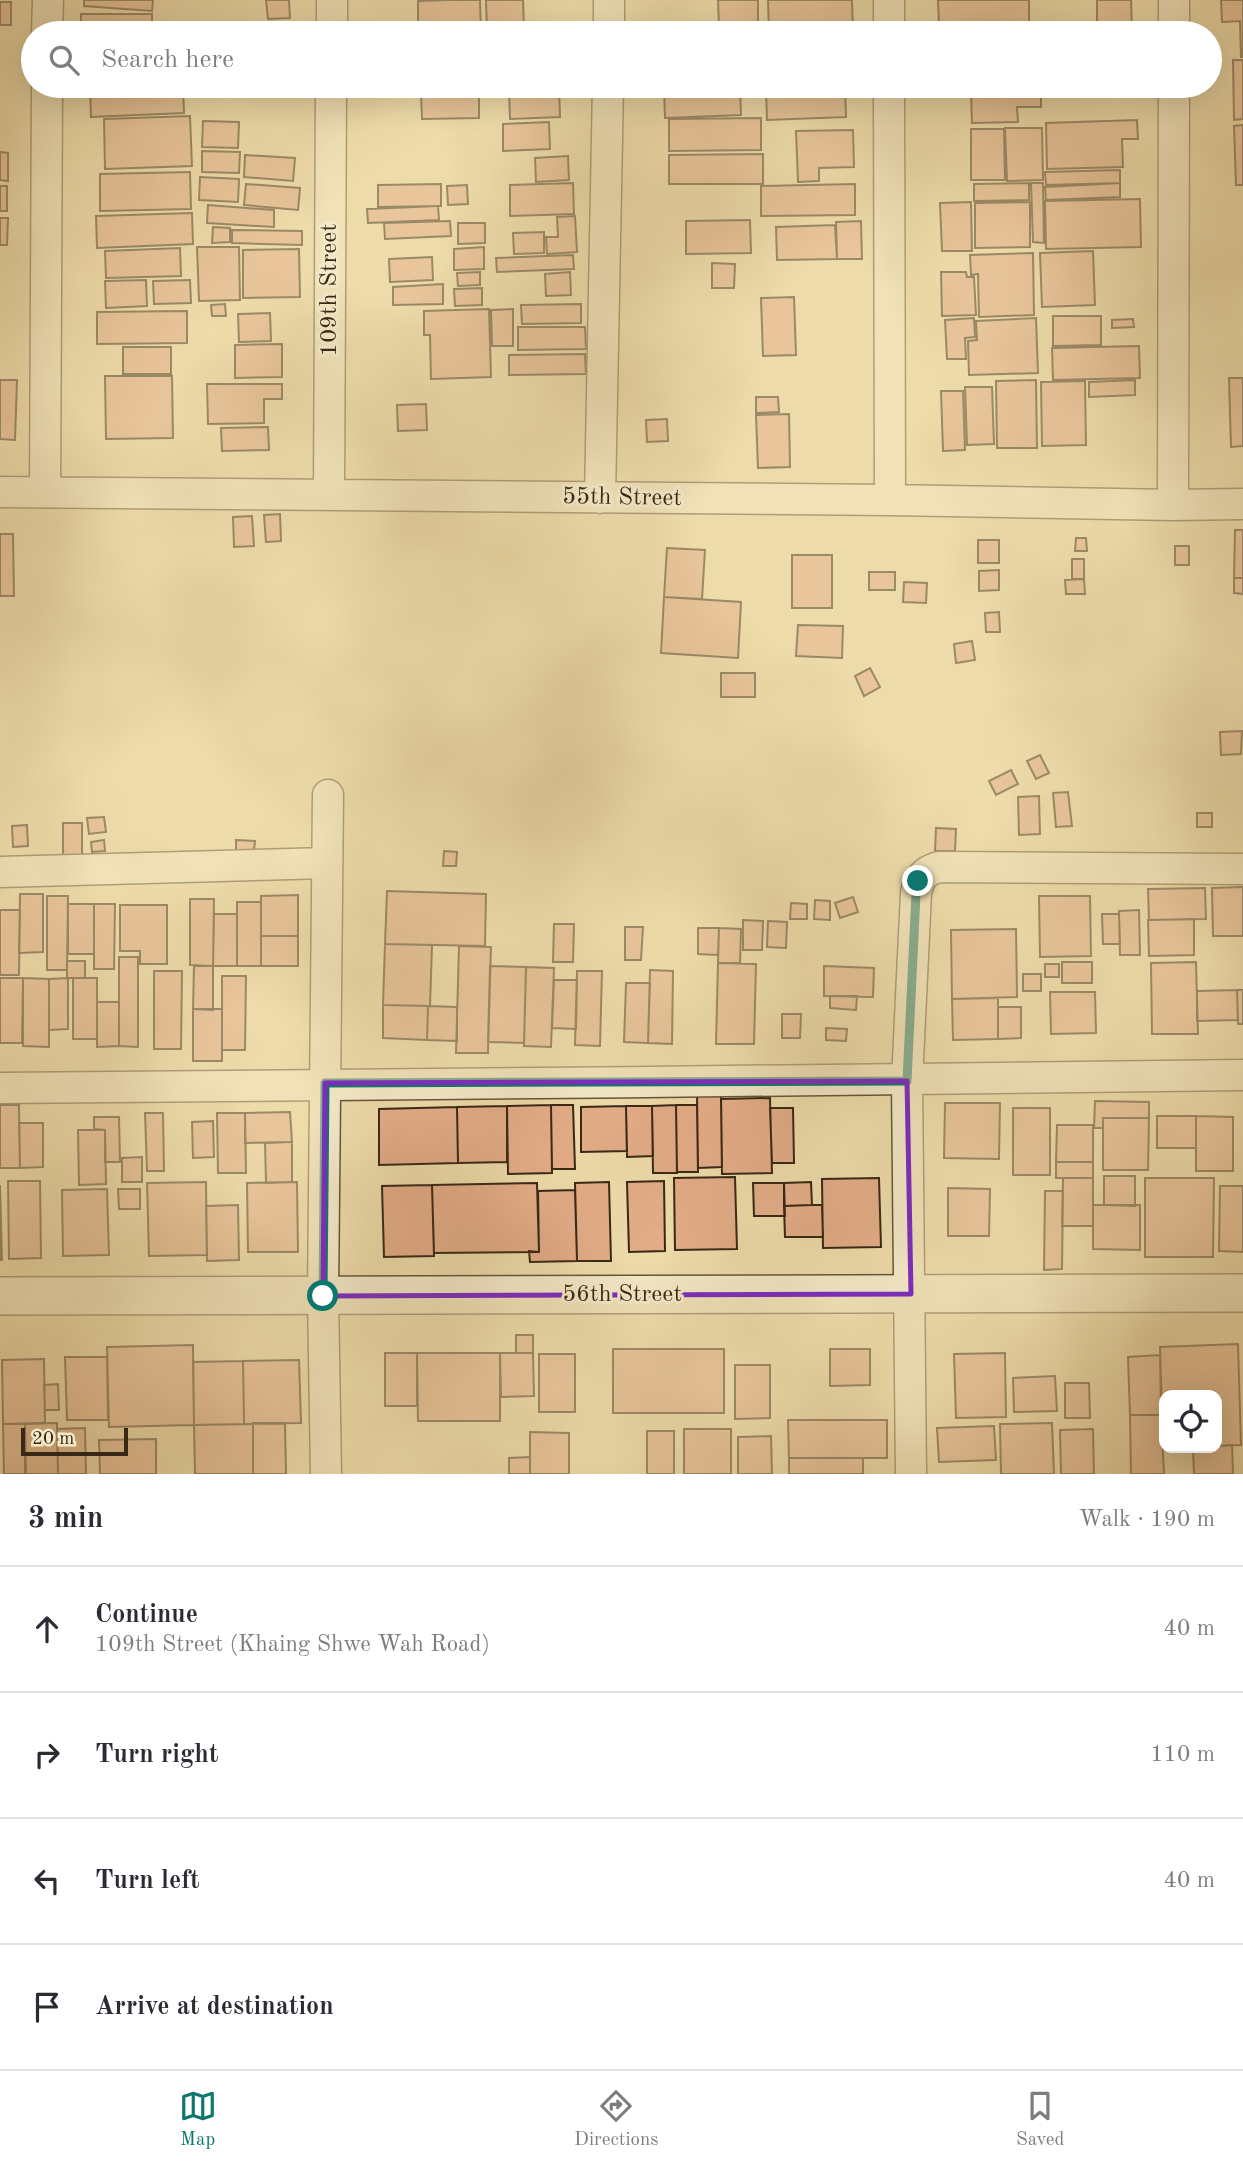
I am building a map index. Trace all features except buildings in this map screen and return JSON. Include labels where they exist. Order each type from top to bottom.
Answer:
[{"type":"street","points":[[47,21],[48,0]]},
{"type":"street","points":[[332,0],[332,21]]},
{"type":"street","points":[[609,21],[610,0]]},
{"type":"street","points":[[889,0],[889,21]]},
{"type":"street","points":[[1174,0],[1174,21]]},
{"type":"street","points":[[45,492],[47,98]]},
{"type":"street","name":"109th Street","points":[[329,495],[331,98]]},
{"type":"street","points":[[600,498],[608,98]]},
{"type":"street","points":[[889,98],[890,500]]},
{"type":"street","points":[[1173,505],[1174,98]]},
{"type":"street","name":"55th Street","points":[[0,492],[1243,504]]},
{"type":"street","points":[[326,1474],[323,1296],[328,794]]},
{"type":"street","points":[[0,872],[327,863]]},
{"type":"street","points":[[911,1474],[907,1081],[918,881],[927,871],[939,867],[1243,869]]},
{"type":"street","points":[[0,1088],[325,1083],[907,1081],[1243,1075]]},
{"type":"street","name":"56th Street","points":[[0,1296],[1243,1293]]},
{"type":"highlighted area","points":[[907,1081],[911,1294],[323,1296],[325,1083]]},
{"type":"route","points":[[323,1296],[325,1083],[907,1081],[918,881]]}]
